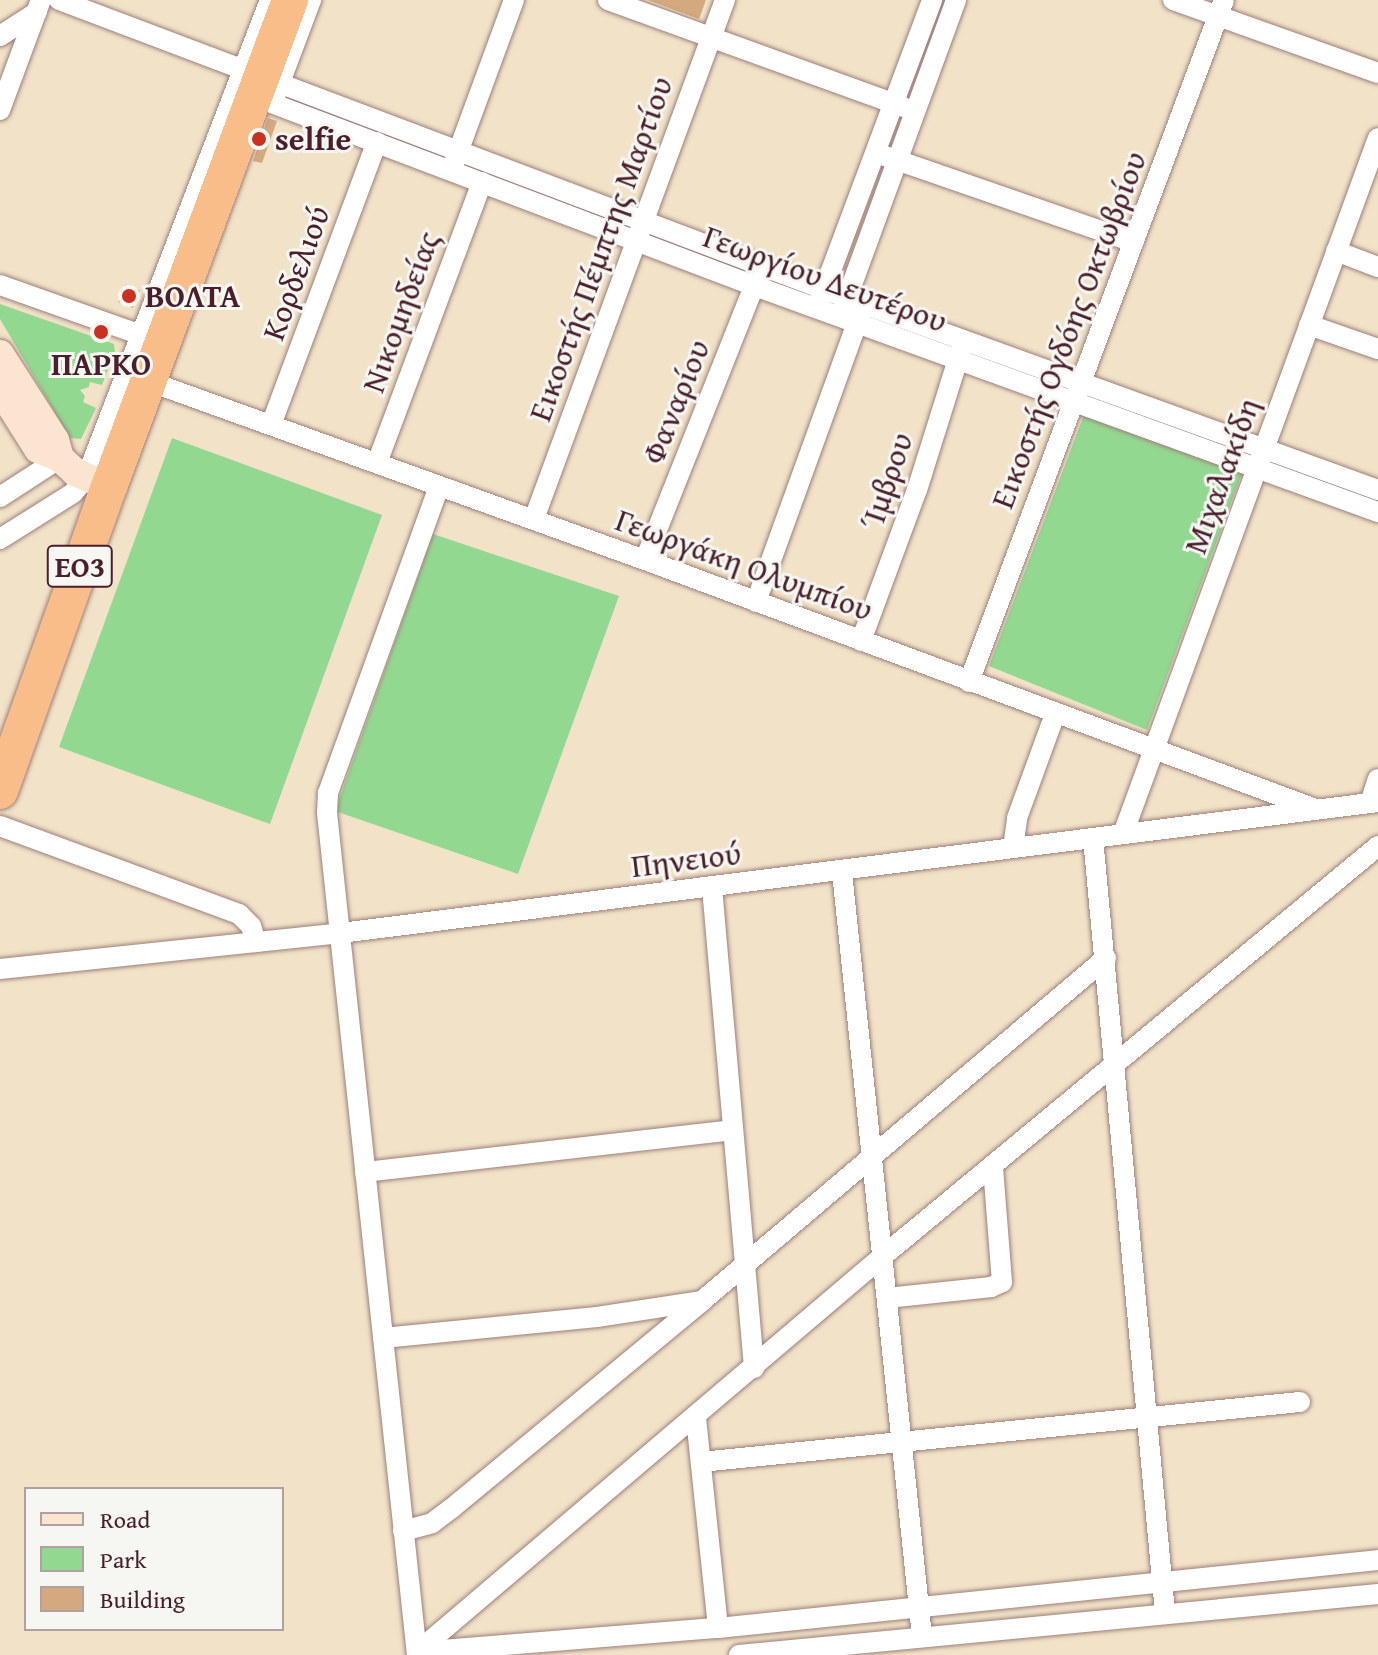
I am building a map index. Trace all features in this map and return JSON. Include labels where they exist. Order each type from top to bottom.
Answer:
[{"type":"highway","name":"ΕΟ3","points":[[0,791],[97,482],[148,381],[153,339],[258,87],[290,0]]},
{"type":"street","points":[[59,0],[258,87]]},
{"type":"street","points":[[258,87],[270,0]]},
{"type":"street","points":[[258,87],[311,0]]},
{"type":"street","points":[[455,161],[514,0]]},
{"type":"street","points":[[608,0],[915,111]]},
{"type":"street","name":"Εικοστής Πέμπτης Μαρτίου","points":[[534,519],[725,0]]},
{"type":"street","points":[[820,299],[932,0]]},
{"type":"street","points":[[756,602],[852,310],[897,161],[956,0]]},
{"type":"street","points":[[1173,0],[1221,8],[1378,73]]},
{"type":"street","points":[[0,36],[39,6]]},
{"type":"street","points":[[0,110],[39,6]]},
{"type":"street","name":"Εικοστής Ογδόης Οκτωβρίου","points":[[969,682],[1221,8]]},
{"type":"street","name":"Γεωργίου Δευτέρου","points":[[258,87],[377,142],[455,161],[482,182],[755,286],[820,299],[965,340],[1077,393]]},
{"type":"street","name":"Γεωργίου Δευτέρου","points":[[258,87],[455,161],[643,221],[763,266],[820,299]]},
{"type":"street","name":"Μιχαλακίδη","points":[[1123,834],[1378,138]]},
{"type":"street","name":"Κορδελιού","points":[[271,425],[377,142]]},
{"type":"street","points":[[875,153],[1134,242]]},
{"type":"street","name":"Νικομηδείας","points":[[377,463],[482,182]]},
{"type":"street","points":[[1336,251],[1378,267]]},
{"type":"street","name":"Φαναρίου","points":[[645,560],[763,266]]},
{"type":"street","points":[[0,285],[153,339],[97,482],[73,493],[0,539]]},
{"type":"street","name":"Γεωργίου Δευτέρου","points":[[852,310],[957,360],[1077,393],[1260,459],[1378,512]]},
{"type":"street","points":[[1309,325],[1378,349]]},
{"type":"street","name":"Ίμβρου","points":[[861,641],[917,490],[965,340]]},
{"type":"street","points":[[0,354],[55,440],[60,458]]},
{"type":"street","name":"Γεωργάκη Ολυμπίου","points":[[148,381],[534,519],[1317,809]]},
{"type":"street","points":[[0,389],[38,449],[60,458],[97,482]]},
{"type":"street","points":[[0,497],[60,458]]},
{"type":"street","name":"Γεωργίου Δευτέρου","points":[[1260,459],[1378,490]]},
{"type":"street","points":[[417,1653],[327,813],[328,793],[439,486]]},
{"type":"street","points":[[1013,848],[1017,818],[1055,714]]},
{"type":"street","points":[[1374,802],[1378,779]]},
{"type":"street","name":"Πηνειού","points":[[0,969],[341,933],[842,872],[1374,802]]},
{"type":"street","points":[[0,826],[239,914],[249,922],[256,942]]},
{"type":"street","points":[[1093,838],[1165,1613]]},
{"type":"street","points":[[417,1653],[883,1256],[1378,846]]},
{"type":"street","points":[[842,872],[922,1637]]},
{"type":"street","points":[[712,887],[754,1368]]},
{"type":"street","points":[[403,1531],[432,1523],[745,1265],[1106,958]]},
{"type":"street","points":[[365,1172],[733,1130]]},
{"type":"street","points":[[887,1298],[991,1287],[1002,1282],[993,1167]]},
{"type":"street","points":[[383,1338],[597,1317],[702,1301]]},
{"type":"street","points":[[701,1462],[1300,1402]]},
{"type":"street","points":[[696,1418],[718,1628]]},
{"type":"street","points":[[417,1653],[718,1628],[1378,1560]]},
{"type":"street","points":[[739,1655],[1378,1594]]},
{"type":"green space","points":[[0,304],[114,344],[115,352],[102,385],[90,382],[89,387],[80,390],[85,396],[83,402],[96,408],[81,439],[70,438],[0,319]]},
{"type":"green space","points":[[1084,415],[1242,473],[1147,730],[989,666]]},
{"type":"green space","points":[[172,438],[382,515],[270,824],[59,747]]},
{"type":"green space","points":[[433,534],[619,596],[518,874],[335,811]]},
{"type":"building","points":[[648,0],[706,0],[699,19]]},
{"type":"building","points":[[268,118],[277,121],[262,163],[253,161]]},
{"type":"building","name":"ΒΟΛΤΑ","points":[[125,285],[140,290],[133,308],[118,302]]},
{"type":"place","name":"selfie","points":[[259,139]]},
{"type":"place","name":"ΒΟΛΤΑ","points":[[129,296]]},
{"type":"place","name":"ΠΑΡΚΟ","points":[[101,332]]}]
